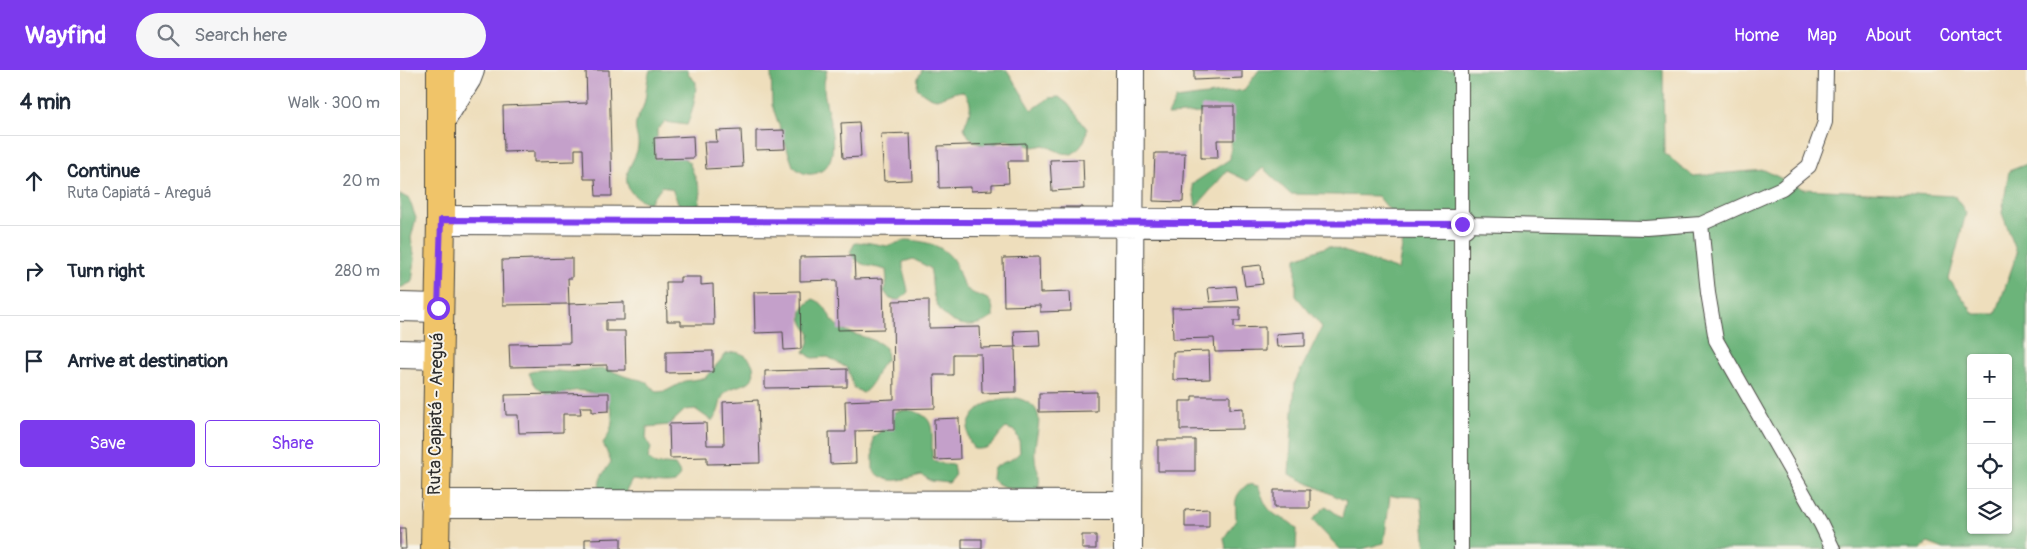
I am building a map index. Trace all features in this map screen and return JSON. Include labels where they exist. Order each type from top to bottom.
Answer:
[{"type":"main road","name":"Ruta Capiatá - Areguá","points":[[435,549],[441,220],[441,70]]},
{"type":"street","points":[[441,120],[470,70]]},
{"type":"street","points":[[1128,549],[1130,70]]},
{"type":"street","points":[[441,220],[1462,224]]},
{"type":"street","points":[[400,307],[438,308]]},
{"type":"street","points":[[400,354],[438,355]]},
{"type":"street","points":[[435,504],[1128,505]]},
{"type":"lane","points":[[1461,70],[1461,549]]},
{"type":"lane","points":[[1462,224],[1646,228],[1701,224],[1782,188],[1809,166],[1825,122],[1826,70]]},
{"type":"lane","points":[[1701,224],[1708,293],[1716,340],[1833,549]]},
{"type":"green space","points":[[650,70],[688,70],[689,75],[696,82],[694,104],[687,125],[665,122],[657,130],[657,140],[689,162],[701,192],[699,204],[690,210],[680,207],[672,189],[662,186],[649,203],[635,196],[628,187],[627,173],[638,146],[636,123],[644,104]]},
{"type":"green space","points":[[771,70],[827,70],[824,83],[833,146],[831,157],[826,167],[817,173],[804,173],[793,166],[772,105]]},
{"type":"green space","points":[[922,70],[1007,70],[1032,110],[1049,98],[1059,97],[1068,104],[1087,129],[1086,137],[1081,146],[1072,154],[1062,153],[1044,145],[1034,147],[1006,140],[987,146],[977,143],[969,137],[964,128],[970,108],[966,95],[962,91],[935,99],[930,97],[917,88],[918,78]]},
{"type":"green space","points":[[1259,70],[1663,70],[1664,153],[1693,176],[1764,170],[1803,189],[1955,196],[1966,213],[1949,279],[1974,314],[1996,314],[2017,253],[2002,213],[2009,171],[2027,164],[2027,549],[1944,549],[1928,543],[1920,549],[1426,549],[1421,497],[1390,496],[1384,543],[1362,549],[1340,549],[1312,520],[1326,506],[1342,518],[1346,501],[1289,474],[1295,382],[1322,327],[1296,296],[1296,258],[1329,246],[1398,270],[1405,229],[1378,196],[1290,194],[1263,168],[1248,181],[1227,171],[1196,207],[1192,184],[1230,159],[1234,111],[1168,115],[1176,99],[1244,90]]},
{"type":"green space","points":[[400,194],[409,199],[416,218],[411,238],[415,259],[412,282],[400,288]]},
{"type":"green space","points":[[907,240],[930,244],[949,255],[954,261],[965,287],[972,293],[989,300],[993,309],[993,317],[985,322],[968,325],[952,321],[945,316],[935,300],[930,268],[913,259],[903,262],[908,292],[900,300],[890,299],[884,291],[887,281],[886,270],[858,261],[850,252],[855,243],[865,242],[887,246]]},
{"type":"green space","points":[[813,299],[825,308],[839,327],[875,341],[886,348],[887,359],[871,385],[863,393],[854,388],[847,368],[828,357],[812,358],[804,352],[809,343],[810,333],[803,324],[801,315],[808,303]]},
{"type":"green space","points":[[735,352],[744,355],[750,360],[754,373],[749,382],[734,387],[725,393],[712,421],[695,409],[685,410],[669,425],[647,427],[646,438],[651,448],[648,458],[655,465],[675,465],[681,475],[675,483],[659,484],[632,480],[621,501],[604,498],[599,483],[611,462],[603,443],[609,433],[612,422],[611,408],[608,403],[598,395],[585,391],[573,391],[556,396],[546,394],[537,387],[529,373],[543,370],[567,372],[605,369],[645,381],[656,392],[666,391],[685,381],[705,378],[726,354]]},
{"type":"green space","points":[[1017,398],[1035,408],[1038,415],[1035,458],[1039,476],[1038,489],[1020,490],[1008,488],[992,479],[993,469],[1014,458],[1020,452],[1019,440],[1015,431],[1006,428],[990,446],[981,449],[974,449],[968,437],[971,419],[979,409],[992,402]]},
{"type":"green space","points":[[909,410],[926,417],[930,422],[932,428],[933,460],[953,465],[955,476],[949,483],[931,481],[922,475],[901,480],[889,480],[878,475],[873,469],[873,437],[889,425],[889,414]]},
{"type":"green space","points":[[1248,484],[1258,486],[1269,509],[1297,529],[1296,549],[1226,549],[1224,538],[1236,520],[1237,496]]},
{"type":"building","points":[[586,70],[609,70],[612,196],[596,196],[595,179],[584,179],[583,149],[575,149],[575,161],[534,162],[534,151],[504,152],[503,106],[587,103]]},
{"type":"building","points":[[1194,70],[1242,70],[1242,78],[1194,80]]},
{"type":"building","points":[[1201,106],[1234,106],[1234,140],[1217,140],[1218,158],[1201,158]]},
{"type":"building","points":[[859,122],[861,157],[843,158],[841,123]]},
{"type":"building","points":[[741,130],[743,167],[706,169],[704,142],[717,142],[716,131]]},
{"type":"building","points":[[784,130],[785,149],[756,150],[756,131]]},
{"type":"building","points":[[910,133],[912,180],[884,181],[881,134]]},
{"type":"building","points":[[693,136],[694,158],[655,159],[654,138]]},
{"type":"building","points":[[1026,143],[1026,161],[1008,161],[1009,183],[992,184],[992,190],[971,191],[971,187],[939,188],[938,146]]},
{"type":"building","points":[[1155,153],[1185,153],[1183,202],[1153,201]]},
{"type":"building","points":[[1083,159],[1084,189],[1052,191],[1050,160]]},
{"type":"building","points":[[1060,207],[1083,207],[1083,218],[1060,218]]},
{"type":"building","points":[[854,256],[855,279],[883,278],[884,329],[838,330],[837,280],[800,281],[800,257]]},
{"type":"building","points":[[1039,257],[1040,293],[1070,292],[1071,311],[1040,312],[1040,305],[1004,306],[1003,258]]},
{"type":"building","points":[[572,258],[572,278],[568,278],[569,304],[503,305],[502,260]]},
{"type":"building","points":[[1261,265],[1263,284],[1245,286],[1242,267]]},
{"type":"building","points":[[680,277],[701,277],[701,285],[713,284],[714,325],[681,325],[681,321],[667,321],[666,282],[680,282]]},
{"type":"building","points":[[1236,286],[1238,300],[1210,302],[1208,288]]},
{"type":"building","points":[[800,291],[801,349],[784,350],[783,332],[755,333],[754,292]]},
{"type":"building","points":[[929,300],[929,328],[980,327],[981,348],[1015,347],[1016,392],[982,393],[981,354],[953,354],[953,375],[934,375],[935,408],[894,409],[894,430],[855,431],[856,463],[830,464],[829,432],[846,432],[845,401],[894,399],[893,301]]},
{"type":"building","points":[[624,302],[624,320],[606,320],[606,331],[625,331],[626,370],[607,370],[607,365],[510,367],[509,344],[570,343],[569,304]]},
{"type":"building","points":[[1240,307],[1240,321],[1234,321],[1234,328],[1265,327],[1265,351],[1215,352],[1214,338],[1173,339],[1172,308]]},
{"type":"building","points":[[1039,330],[1040,346],[1015,347],[1014,331]]},
{"type":"building","points":[[1305,332],[1305,346],[1277,347],[1276,334]]},
{"type":"building","points":[[713,351],[713,372],[666,373],[666,352]]},
{"type":"building","points":[[1209,351],[1210,379],[1173,380],[1173,352]]},
{"type":"building","points":[[847,369],[847,387],[765,388],[765,371]]},
{"type":"building","points":[[1097,392],[1097,411],[1039,412],[1039,393]]},
{"type":"building","points":[[609,393],[609,411],[592,412],[592,407],[580,407],[581,414],[563,414],[563,432],[519,433],[518,415],[506,415],[505,395]]},
{"type":"building","points":[[1192,396],[1230,396],[1230,409],[1243,408],[1243,429],[1180,430],[1180,401],[1192,401]]},
{"type":"building","points":[[758,400],[760,463],[707,464],[707,457],[670,458],[669,424],[706,423],[707,445],[724,445],[723,402]]},
{"type":"building","points":[[959,418],[960,459],[935,460],[934,419]]},
{"type":"building","points":[[1158,440],[1195,440],[1195,471],[1158,471]]},
{"type":"building","points":[[1274,490],[1310,490],[1310,508],[1274,508]]},
{"type":"building","points":[[1209,509],[1209,527],[1185,527],[1185,510]]},
{"type":"building","points":[[400,528],[405,528],[406,549],[400,549]]},
{"type":"building","points":[[1082,535],[1096,535],[1096,549],[1082,549]]},
{"type":"building","points":[[621,538],[621,549],[585,549],[585,539]]},
{"type":"building","points":[[962,539],[982,539],[982,549],[962,549]]},
{"type":"route","points":[[438,308],[441,220],[1462,224]]}]
